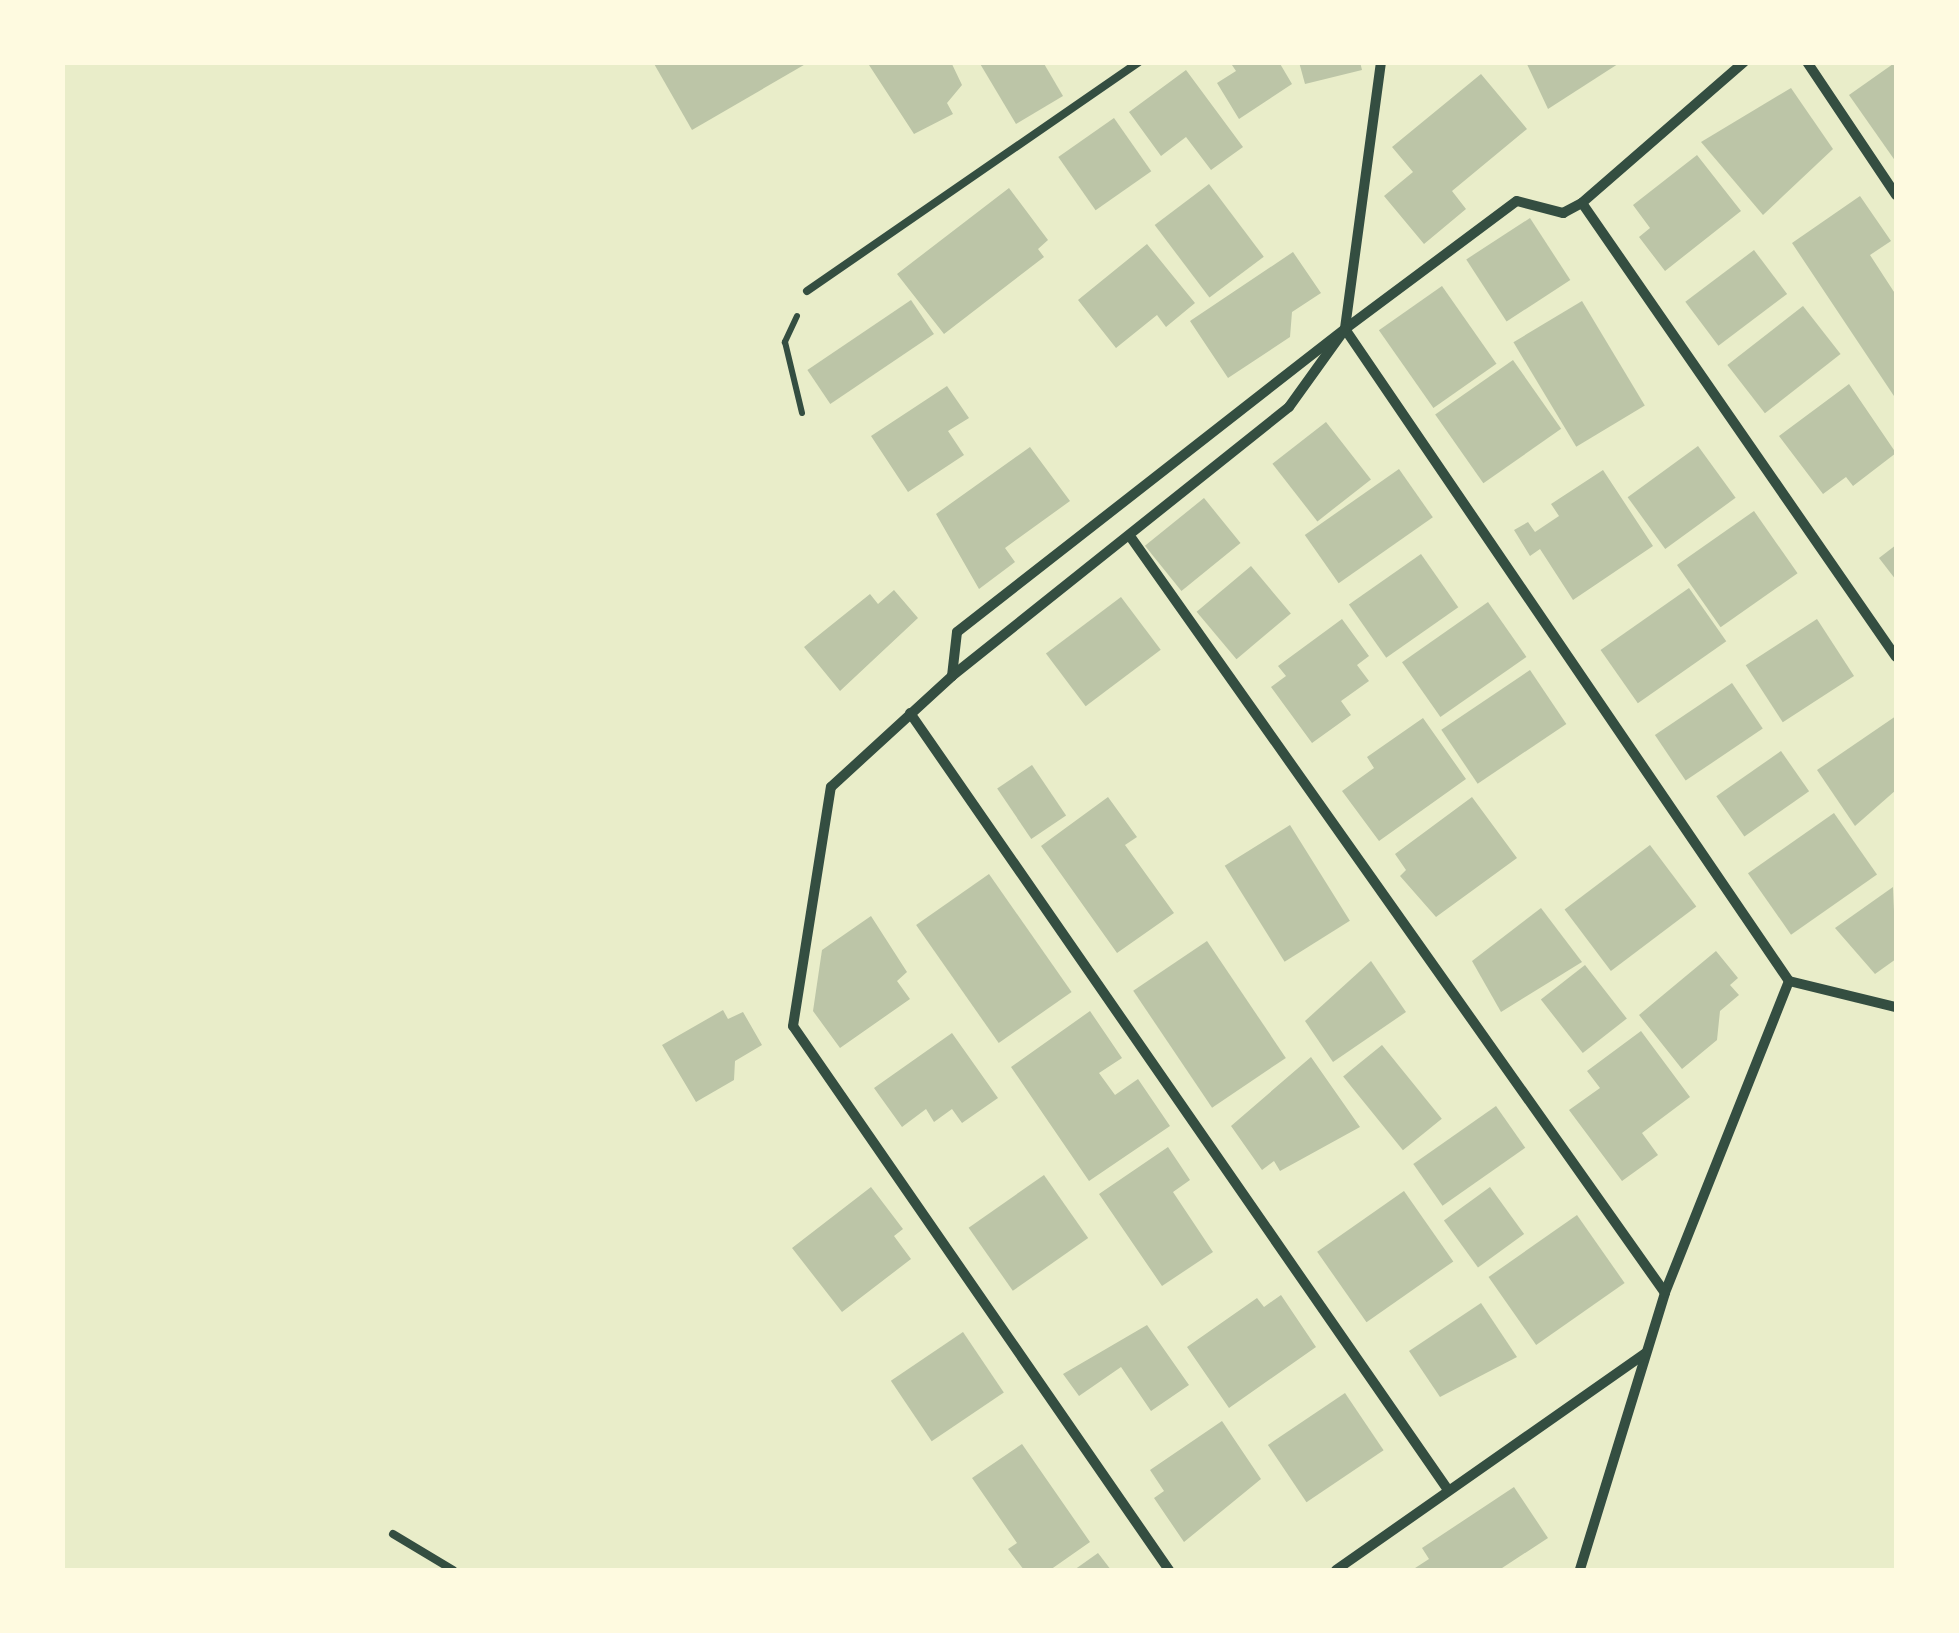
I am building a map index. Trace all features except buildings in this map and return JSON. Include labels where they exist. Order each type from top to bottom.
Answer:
[{"type":"street","points":[[1168,1570],[793,1026],[831,787],[952,676],[1132,540],[1289,407],[1345,329],[1381,62]]},
{"type":"street","points":[[952,676],[958,632],[1345,329],[1517,201],[1562,213],[1582,203],[1744,62]]},
{"type":"street","points":[[1807,62],[1896,195]]},
{"type":"street","points":[[1582,203],[1896,657]]},
{"type":"street","points":[[1345,329],[1789,982],[1896,1007]]},
{"type":"street","points":[[1132,540],[1665,1293]]},
{"type":"street","points":[[910,713],[1448,1490]]},
{"type":"street","points":[[1580,1570],[1665,1293],[1789,982]]},
{"type":"street","points":[[1336,1570],[1647,1352]]},
{"type":"lane","points":[[807,292],[1139,62]]},
{"type":"lane","points":[[394,1534],[452,1570]]},
{"type":"path","points":[[802,413],[785,342],[807,292]]}]
